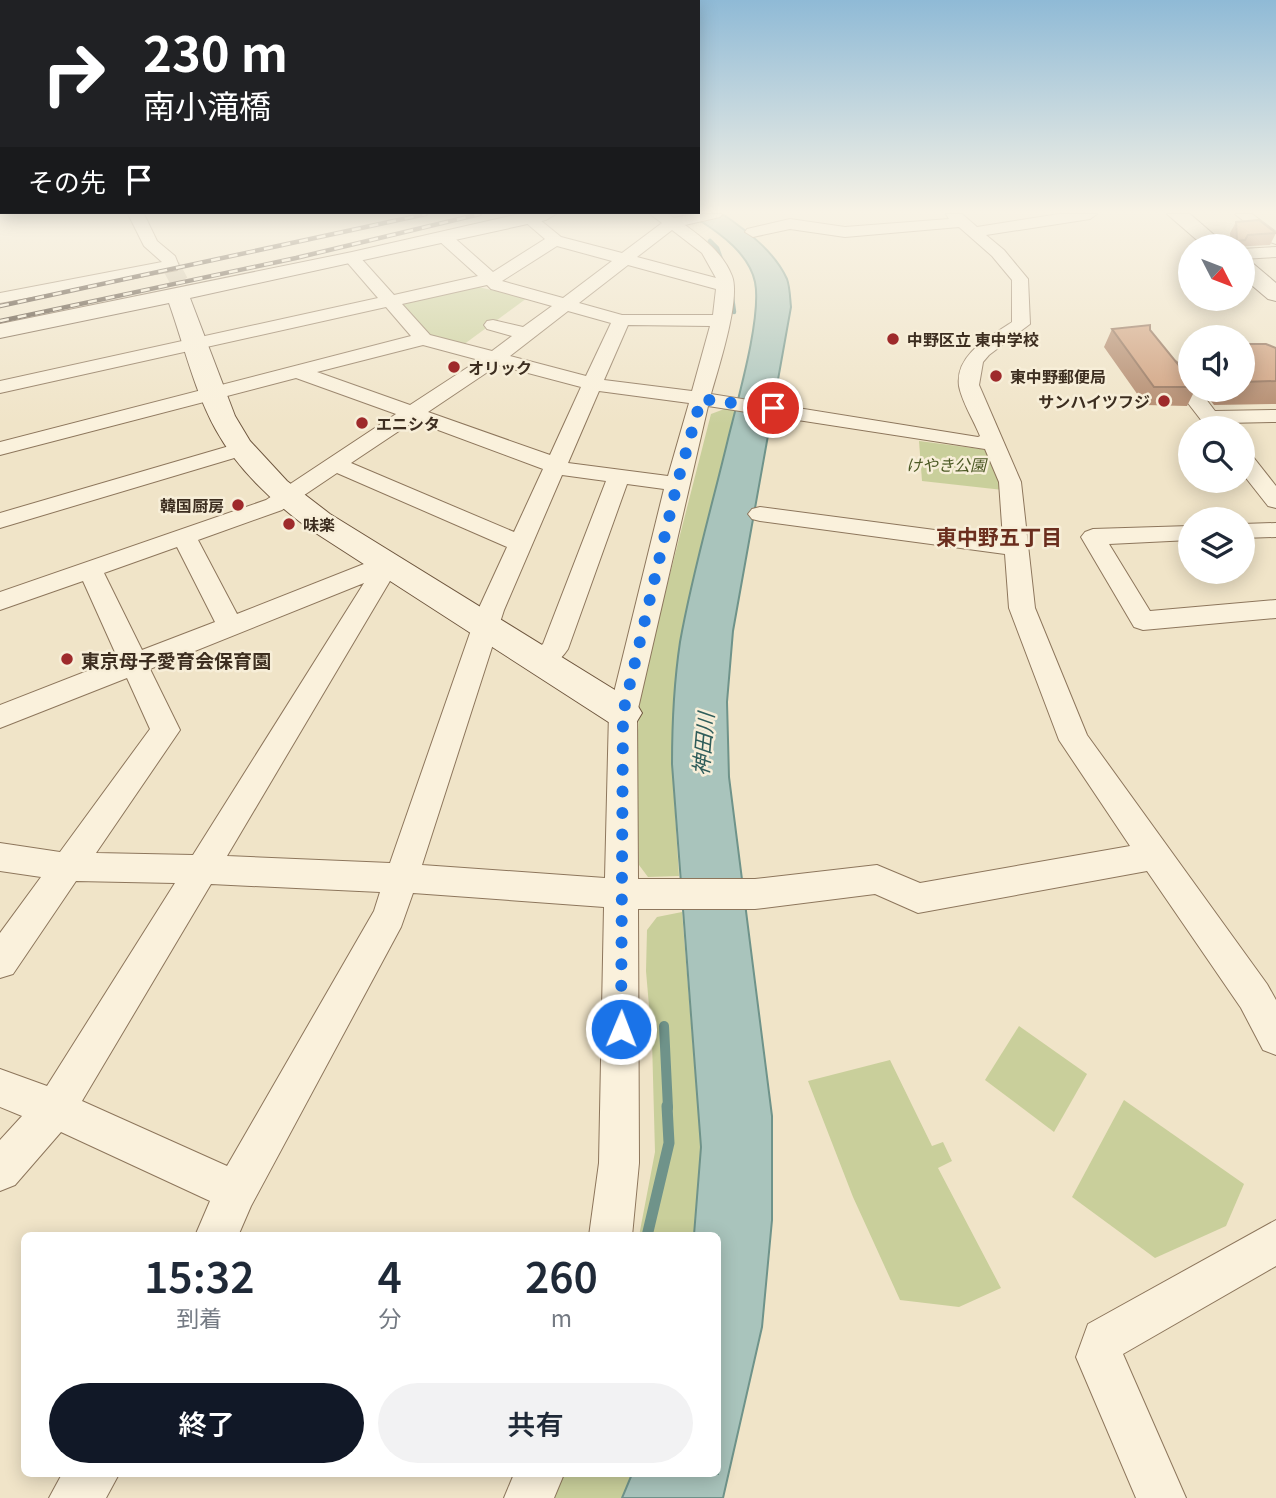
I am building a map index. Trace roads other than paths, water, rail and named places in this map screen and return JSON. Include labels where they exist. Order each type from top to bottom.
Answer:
[{"type":"street","points":[[0,298],[147,284]]},
{"type":"street","points":[[0,331],[167,284]]},
{"type":"street","points":[[178,284],[195,344],[223,418],[243,448],[287,496],[319,521],[623,713]]},
{"type":"street","points":[[375,284],[423,339]]},
{"type":"street","points":[[0,387],[467,284]]},
{"type":"street","points":[[496,284],[621,320],[721,321]]},
{"type":"street","points":[[0,601],[274,505],[495,358],[592,284]]},
{"type":"street","points":[[610,1232],[619,1163],[623,713],[677,484],[721,321],[725,286],[717,284]]},
{"type":"street","points":[[1021,284],[1021,324],[982,351],[974,361],[969,385],[1010,482],[1022,608],[1074,740],[1254,996],[1276,1037]]},
{"type":"street","points":[[218,1232],[236,1191],[389,916],[485,625],[621,320]]},
{"type":"street","points":[[493,325],[527,334]]},
{"type":"street","points":[[0,449],[423,339],[593,384],[773,408],[978,443],[993,442]]},
{"type":"street","points":[[1153,346],[1208,416]]},
{"type":"street","points":[[298,372],[556,468],[677,484]]},
{"type":"street","points":[[1255,418],[1276,416]]},
{"type":"street","points":[[0,521],[243,448]]},
{"type":"street","points":[[334,464],[521,544]]},
{"type":"street","points":[[1255,474],[1276,501]]},
{"type":"street","points":[[539,660],[554,649],[618,478]]},
{"type":"street","points":[[760,514],[1015,548]]},
{"type":"street","points":[[1255,531],[1276,530]]},
{"type":"street","points":[[1178,533],[1093,537],[1143,621],[1276,609]]},
{"type":"street","points":[[184,537],[230,626]]},
{"type":"street","points":[[0,716],[388,564]]},
{"type":"street","points":[[0,1170],[55,1108],[388,564]]},
{"type":"street","points":[[0,962],[165,730],[90,569]]},
{"type":"street","points":[[0,857],[67,867],[202,869],[400,878],[623,894],[748,894],[877,878],[918,898],[1153,856]]},
{"type":"street","points":[[0,1088],[55,1108],[236,1191]]},
{"type":"street","points":[[1161,1498],[1099,1357],[1104,1340],[1276,1242]]},
{"type":"street","points":[[74,1498],[92,1477]]},
{"type":"street","points":[[529,1498],[538,1477]]},
{"type":"water","name":"神田川","points":[[755,284],[788,284],[791,307],[733,631],[727,702],[729,777],[772,1116],[772,1220],[762,1327],[723,1498],[622,1498],[631,1477],[721,1477],[721,1232],[694,1232],[701,1147],[672,764],[680,642],[752,337]]},
{"type":"waterway","points":[[732,297],[734,312]]},
{"type":"waterway","points":[[664,1026],[668,1108]]},
{"type":"waterway","points":[[648,1232],[669,1143],[667,1106]]},
{"type":"railway","points":[[0,306],[102,284]]},
{"type":"railway","points":[[0,321],[174,284]]},
{"type":"place","name":"中野区立 東中学校","points":[[893,339]]},
{"type":"place","name":"オリック","points":[[454,367]]},
{"type":"place","name":"東中野郵便局","points":[[996,376]]},
{"type":"place","name":"サンハイツフジ","points":[[1164,401]]},
{"type":"place","name":"エニシタ","points":[[362,423]]},
{"type":"place","name":"韓国厨房","points":[[238,505]]},
{"type":"place","name":"味楽","points":[[289,524]]},
{"type":"place","name":"東京母子愛育会保育園","points":[[67,659]]},
{"type":"district","name":"東中野五丁目","points":[[999,536]]},
{"type":"park label","name":"けやき公園","points":[[946,464]]}]
